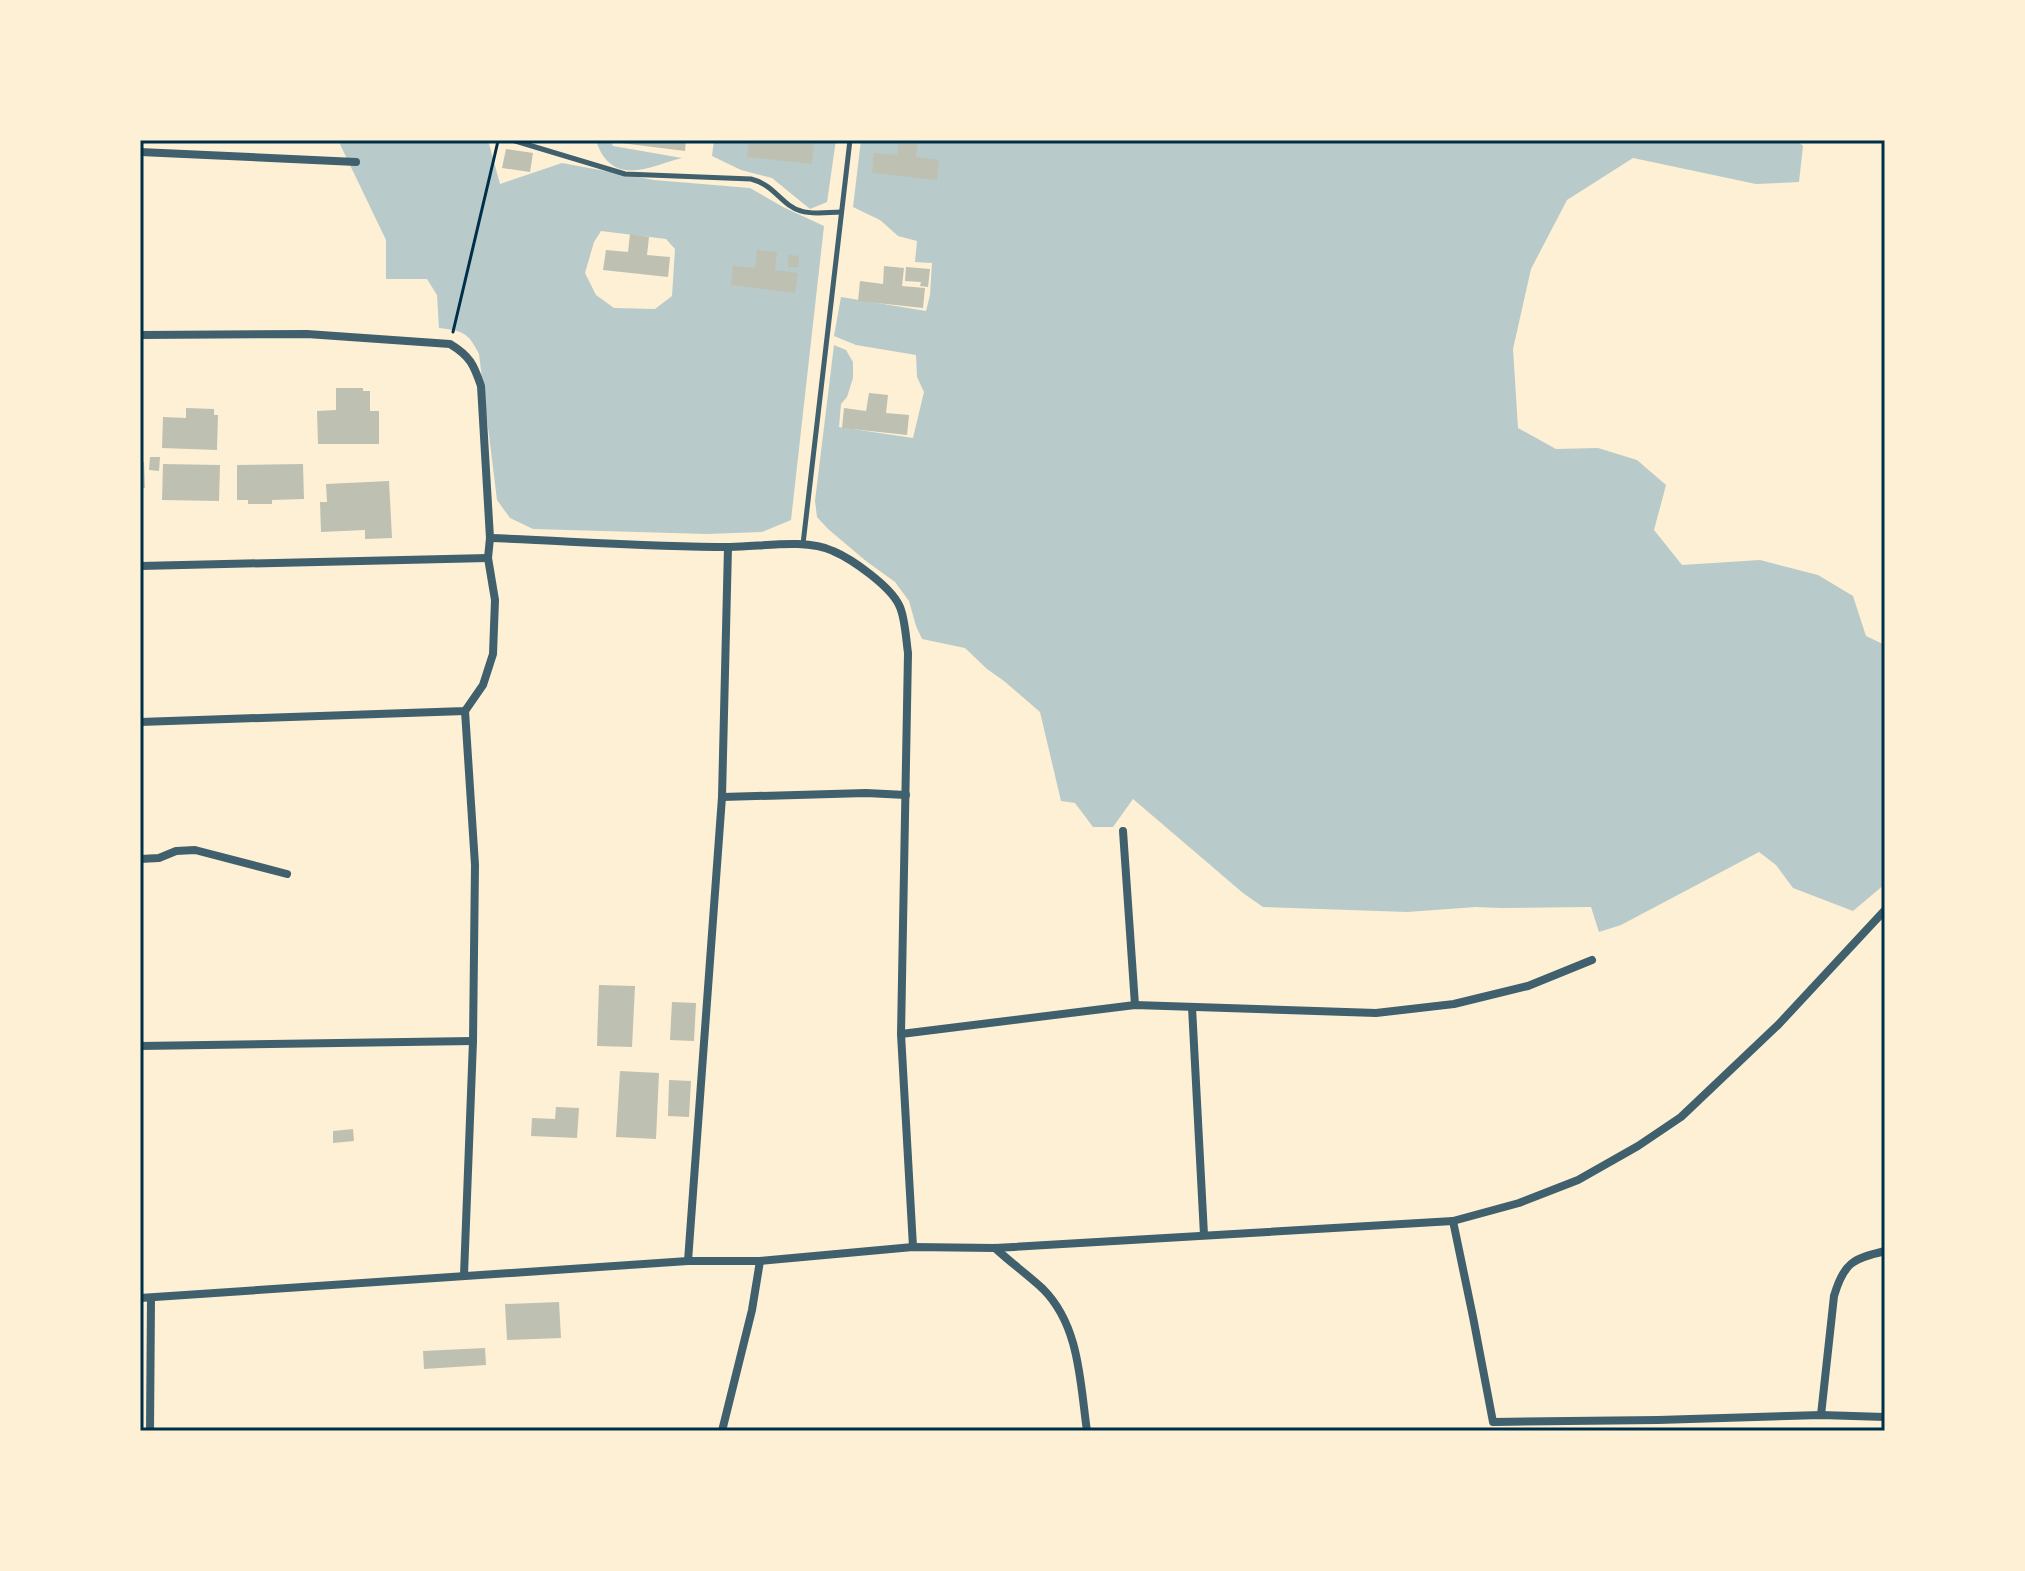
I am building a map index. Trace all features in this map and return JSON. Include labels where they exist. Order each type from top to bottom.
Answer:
[{"type":"street","points":[[140,152],[356,162]]},
{"type":"street","points":[[140,335],[307,334],[450,344],[474,363],[481,386],[490,538],[488,558],[495,600],[493,654],[483,685],[465,711],[475,865],[473,1041],[464,1275]]},
{"type":"street","points":[[490,538],[728,547],[803,545],[830,549],[857,564],[899,604],[908,653],[901,1034],[913,1247]]},
{"type":"street","points":[[688,1261],[722,797],[728,547]]},
{"type":"street","points":[[140,566],[488,558]]},
{"type":"street","points":[[140,722],[465,711]]},
{"type":"street","points":[[722,797],[866,793],[906,795]]},
{"type":"street","points":[[1123,831],[1135,1005]]},
{"type":"street","points":[[140,859],[195,850],[287,874]]},
{"type":"street","points":[[140,1298],[688,1261],[760,1261],[913,1247],[995,1248],[1453,1221],[1519,1203],[1578,1180],[1681,1117],[1778,1025],[1885,910]]},
{"type":"street","points":[[901,1034],[1135,1005],[1376,1013],[1454,1004],[1528,986],[1592,960]]},
{"type":"street","points":[[1192,1007],[1204,1235]]},
{"type":"street","points":[[140,1046],[473,1041]]},
{"type":"street","points":[[1453,1221],[1492,1426],[1821,1415],[1885,1417]]},
{"type":"street","points":[[995,1248],[1045,1291],[1068,1326],[1076,1351],[1087,1431]]},
{"type":"street","points":[[1821,1415],[1834,1296],[1839,1281],[1852,1262],[1885,1251]]},
{"type":"street","points":[[722,1431],[752,1310],[760,1261]]},
{"type":"street","points":[[140,1424],[150,1428],[151,1298]]},
{"type":"lane","points":[[512,140],[625,174],[751,179],[770,186],[797,210],[805,213],[841,212]]},
{"type":"lane","points":[[803,545],[850,140]]},
{"type":"path","points":[[450,344],[498,141],[502,140]]},
{"type":"shaded area","points":[[338,140],[488,140],[500,184],[562,163],[654,180],[750,188],[824,226],[791,520],[762,532],[707,534],[533,529],[510,518],[497,500],[479,354],[464,334],[439,328],[437,295],[427,279],[386,279],[386,240]],"holes":[[[601,231],[666,239],[675,249],[672,296],[655,309],[614,308],[596,295],[585,273],[594,242]]]},
{"type":"shaded area","points":[[595,140],[610,140],[613,146],[682,158],[641,170],[621,169],[604,157]]},
{"type":"shaded area","points":[[714,140],[836,140],[827,202],[810,209],[772,178],[741,170],[712,156]]},
{"type":"shaded area","points":[[861,140],[1797,140],[1803,146],[1799,182],[1756,184],[1633,158],[1567,200],[1531,269],[1513,349],[1518,428],[1556,449],[1598,448],[1637,460],[1666,485],[1654,530],[1682,565],[1760,560],[1818,575],[1853,596],[1866,636],[1885,645],[1885,884],[1853,911],[1793,888],[1776,865],[1759,852],[1621,925],[1599,932],[1591,907],[1476,907],[1407,912],[1263,907],[1133,799],[1113,827],[1093,827],[1075,803],[1061,801],[1040,712],[965,648],[922,639],[909,601],[895,582],[866,561],[817,517],[815,501],[834,345],[846,350],[853,362],[853,378],[847,397],[841,404],[839,427],[913,438],[924,392],[917,377],[916,355],[856,345],[834,336],[841,297],[926,311],[930,295],[932,263],[915,262],[917,241],[898,236],[880,220],[853,207]]},
{"type":"building","points":[[621,140],[686,140],[685,151],[621,143]]},
{"type":"building","points":[[749,140],[791,140],[814,144],[812,164],[747,157]]},
{"type":"building","points":[[899,140],[918,140],[916,157],[939,160],[937,180],[872,173],[874,153],[897,155]]},
{"type":"building","points":[[506,149],[533,153],[530,172],[502,168]]},
{"type":"building","points":[[630,234],[649,237],[647,255],[670,257],[668,277],[603,270],[606,250],[628,252]]},
{"type":"building","points":[[757,250],[777,252],[775,270],[798,273],[795,293],[731,285],[733,266],[755,268]]},
{"type":"building","points":[[788,255],[799,256],[799,267],[788,267]]},
{"type":"building","points":[[884,266],[904,268],[902,286],[925,288],[923,308],[858,301],[860,281],[883,284]]},
{"type":"building","points":[[906,267],[930,269],[928,287],[920,286],[921,282],[905,281]]},
{"type":"building","points":[[336,388],[370,391],[370,411],[379,411],[379,444],[318,444],[317,411],[336,410]]},
{"type":"building","points":[[869,393],[888,395],[886,413],[909,415],[907,435],[842,428],[844,408],[866,411]]},
{"type":"building","points":[[186,408],[214,409],[214,415],[218,415],[217,450],[162,448],[163,417],[186,418]]},
{"type":"building","points":[[150,457],[160,457],[159,471],[149,470]]},
{"type":"building","points":[[144,462],[145,488],[140,488],[140,463]]},
{"type":"building","points":[[163,464],[220,465],[219,501],[162,500]]},
{"type":"building","points":[[303,464],[304,499],[272,500],[272,504],[248,504],[248,500],[237,500],[237,465]]},
{"type":"building","points":[[389,481],[392,538],[365,539],[365,530],[321,532],[320,502],[327,502],[326,484]]},
{"type":"building","points":[[599,985],[635,986],[632,1047],[597,1046]]},
{"type":"building","points":[[672,1002],[696,1003],[694,1041],[670,1040]]},
{"type":"building","points":[[620,1071],[659,1073],[656,1139],[616,1137]]},
{"type":"building","points":[[669,1080],[691,1081],[689,1117],[668,1116]]},
{"type":"building","points":[[556,1107],[579,1108],[577,1138],[531,1136],[532,1118],[555,1119]]},
{"type":"building","points":[[353,1129],[354,1141],[333,1143],[333,1131]]},
{"type":"building","points":[[559,1302],[561,1338],[507,1340],[505,1304]]},
{"type":"building","points":[[485,1348],[486,1365],[424,1369],[423,1351]]}]
